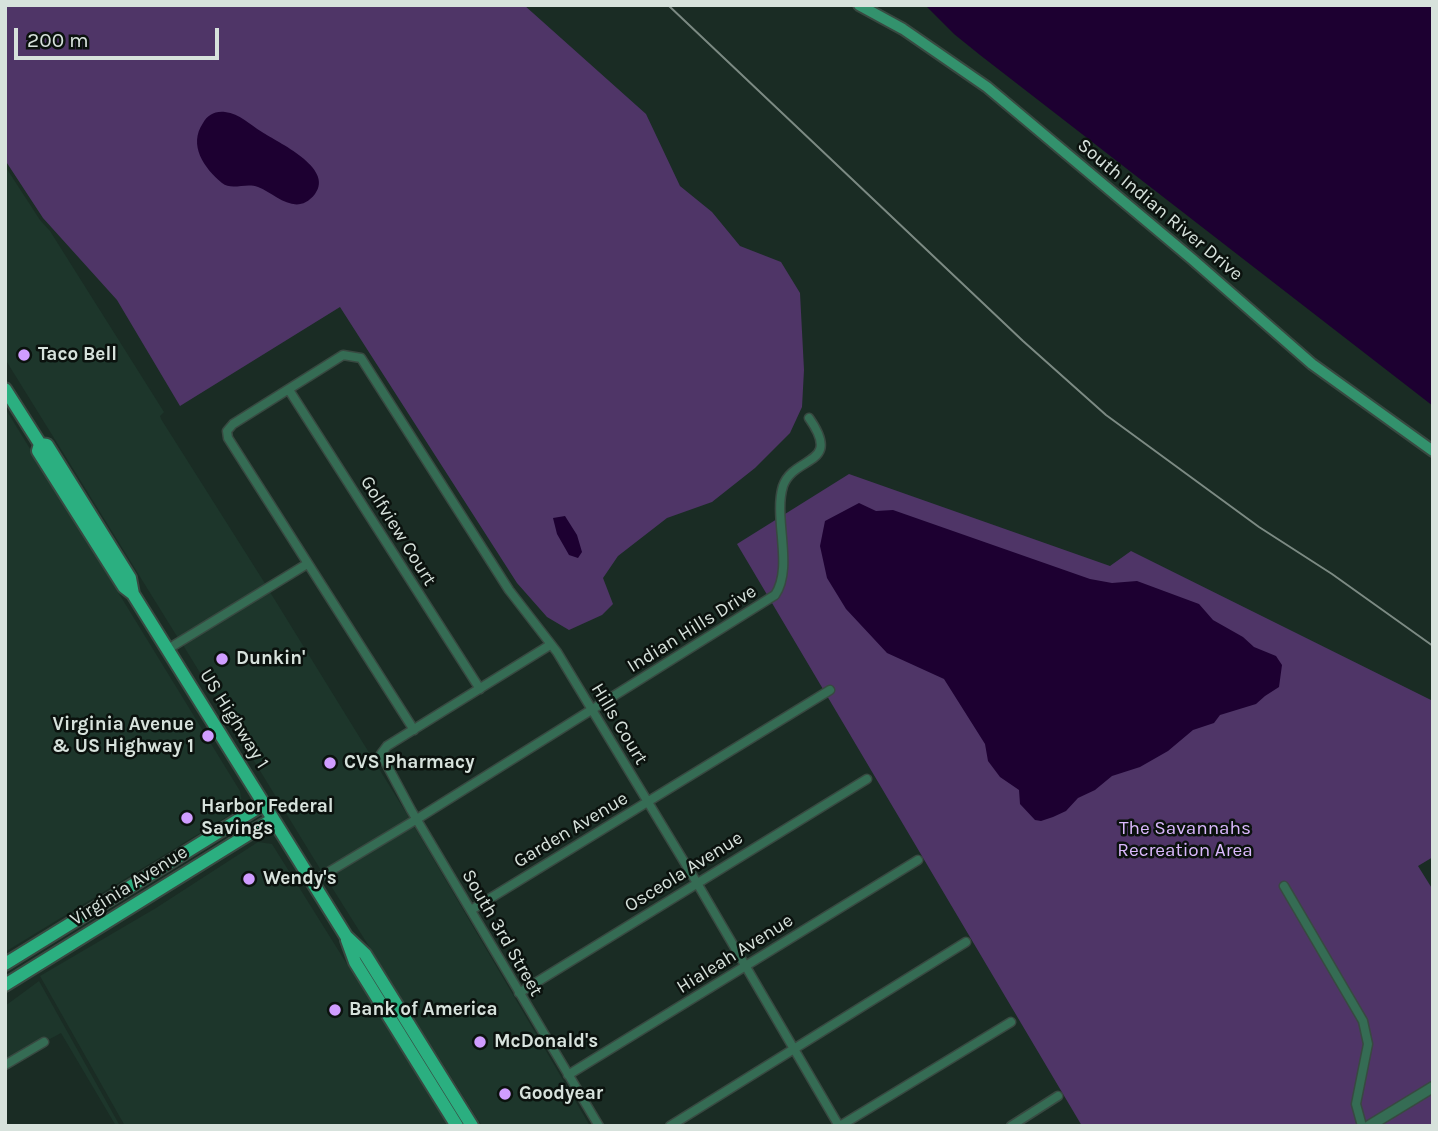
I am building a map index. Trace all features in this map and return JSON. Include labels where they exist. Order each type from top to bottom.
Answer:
[{"type":"main road","name":"South Indian River Drive","points":[[859,5],[903,29],[987,87],[1312,364],[1433,451]]},
{"type":"main road","name":"US Highway 1","points":[[5,389],[40,444],[47,444],[130,578],[133,594],[346,936],[355,962],[457,1126]]},
{"type":"main road","name":"Virginia Avenue","points":[[5,964],[264,804]]},
{"type":"main road","name":"Virginia Avenue","points":[[8,984],[274,820]]},
{"type":"main road","name":"US Highway 1","points":[[346,936],[365,954],[472,1126]]},
{"type":"main road","points":[[8,984],[31,961],[37,944]]},
{"type":"main road","points":[[424,1071],[437,1082],[446,1084]]},
{"type":"main road","points":[[441,1099],[450,1100],[461,1108]]},
{"type":"street","name":"Hills Court","points":[[289,390],[343,355],[361,358],[509,590],[557,652],[697,883],[839,1126]]},
{"type":"street","points":[[289,390],[233,424],[227,431],[228,438],[414,730],[550,645]]},
{"type":"street","name":"Golfview Court","points":[[289,390],[480,689]]},
{"type":"street","name":"Indian Hills Drive","points":[[313,882],[775,595],[781,586],[782,575],[780,508],[783,485],[792,473],[818,456],[821,446],[820,436],[809,418]]},
{"type":"street","points":[[168,649],[307,564]]},
{"type":"street","name":"Garden Avenue","points":[[471,910],[830,690]]},
{"type":"street","name":"South 3rd Street","points":[[414,730],[387,746],[381,754],[599,1126]]},
{"type":"street","name":"Osceola Avenue","points":[[519,993],[866,779]]},
{"type":"street","name":"Hialeah Avenue","points":[[568,1075],[918,860]]},
{"type":"street","points":[[1284,886],[1363,1021],[1368,1044],[1356,1104],[1362,1126]]},
{"type":"street","points":[[670,1126],[966,942]]},
{"type":"street","points":[[839,1126],[1012,1022]]},
{"type":"street","points":[[5,1065],[44,1042]]},
{"type":"street","points":[[1369,1126],[1433,1087]]},
{"type":"street","points":[[1011,1126],[1058,1096]]},
{"type":"shaded area","points":[[925,5],[1433,5],[1433,406],[980,55]]},
{"type":"shaded area","points":[[225,112],[240,117],[302,157],[317,175],[319,184],[315,194],[308,201],[293,204],[258,187],[230,186],[215,177],[200,156],[197,140],[207,118],[215,113]]},
{"type":"shaded area","points":[[5,166],[50,231],[164,412],[160,416],[161,419],[266,585],[178,638],[5,359]]},
{"type":"shaded area","points":[[5,408],[240,791],[242,802],[236,811],[5,952]]},
{"type":"shaded area","points":[[859,503],[876,511],[893,510],[1090,579],[1112,583],[1137,581],[1199,604],[1213,620],[1243,637],[1254,647],[1276,656],[1282,665],[1279,687],[1256,704],[1220,715],[1214,723],[1193,730],[1168,751],[1140,767],[1112,776],[1095,790],[1078,798],[1066,811],[1041,821],[1035,820],[1020,804],[1019,790],[1000,777],[988,761],[985,744],[944,679],[887,653],[846,609],[827,578],[820,546],[825,521]]},
{"type":"shaded area","points":[[565,516],[577,535],[582,552],[578,558],[569,555],[557,534],[553,518]]},
{"type":"shaded area","points":[[270,592],[410,819],[322,872],[183,645]]},
{"type":"shaded area","points":[[414,825],[590,1126],[482,1126],[326,878]]},
{"type":"shaded area","points":[[258,842],[272,844],[448,1126],[125,1126],[40,976],[156,908]]},
{"type":"shaded area","points":[[39,981],[120,1126],[116,1126],[61,1033],[48,1040],[45,1037],[5,1061],[5,1006]]},
{"type":"green space","points":[[5,5],[524,5],[646,114],[680,186],[712,212],[740,246],[781,262],[800,293],[804,370],[802,407],[790,433],[755,468],[712,502],[667,518],[618,556],[603,578],[613,604],[602,615],[569,630],[547,617],[517,583],[340,307],[180,406],[117,300],[43,218],[5,160]]},
{"type":"green space","name":"The Savannahs Recreation Area","points":[[849,474],[1110,566],[1131,551],[1433,701],[1433,857],[1418,866],[1433,890],[1433,1126],[1082,1126],[737,544]]},
{"type":"railway","points":[[668,5],[1023,341],[1106,415],[1259,527],[1332,574],[1433,646]]},
{"type":"place","name":"Taco Bell","points":[[24,355]]},
{"type":"place","name":"Dunkin'","points":[[222,659]]},
{"type":"place","name":"Virginia Avenue & US Highway 1","points":[[208,736]]},
{"type":"place","name":"CVS Pharmacy","points":[[330,763]]},
{"type":"place","name":"Harbor Federal Savings","points":[[187,818]]},
{"type":"place","name":"Wendy's","points":[[249,879]]},
{"type":"place","name":"Bank of America","points":[[335,1010]]},
{"type":"place","name":"McDonald's","points":[[480,1042]]},
{"type":"place","name":"Goodyear","points":[[505,1094]]}]
